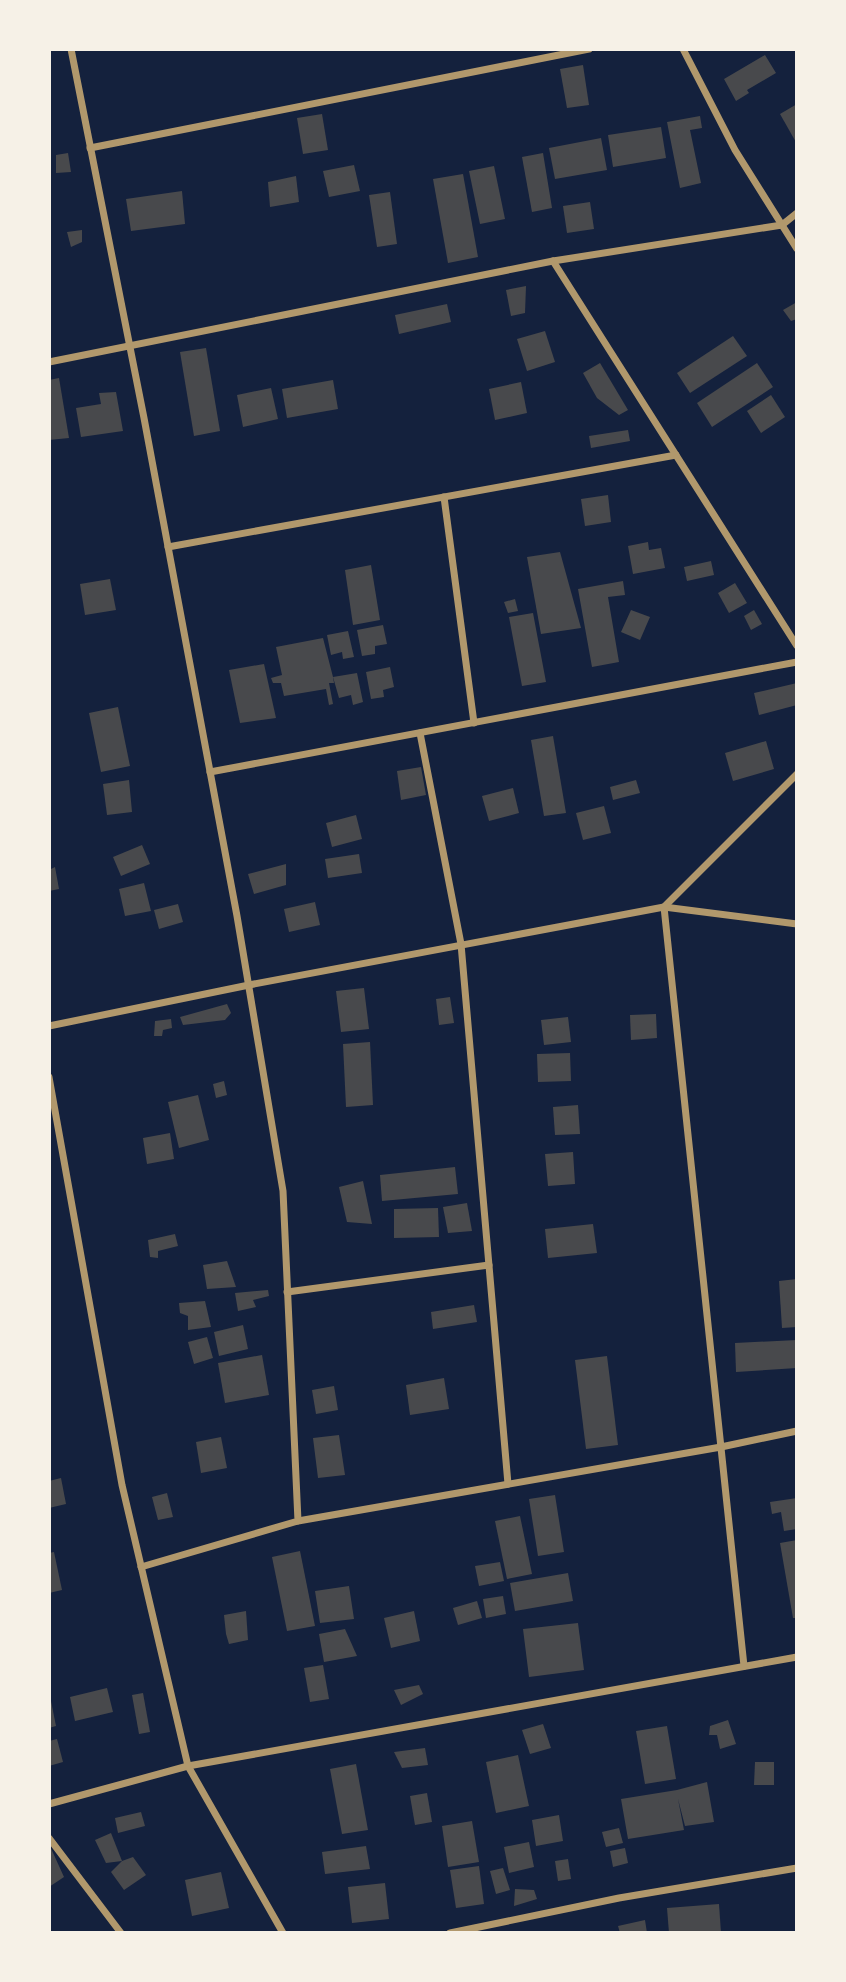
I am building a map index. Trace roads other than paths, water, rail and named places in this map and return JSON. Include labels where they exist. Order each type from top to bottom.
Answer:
[{"type":"street","points":[[71,49],[210,772],[283,1192],[299,1521]]},
{"type":"street","points":[[90,148],[589,49]]},
{"type":"street","points":[[683,49],[734,150],[797,248]]},
{"type":"street","points":[[49,362],[553,261],[782,225],[797,213]]},
{"type":"street","points":[[553,261],[797,646]]},
{"type":"street","points":[[168,547],[676,455]]},
{"type":"street","points":[[444,497],[474,723]]},
{"type":"street","points":[[210,772],[797,662]]},
{"type":"street","points":[[420,733],[461,944],[508,1484]]},
{"type":"street","points":[[664,907],[797,774]]},
{"type":"street","points":[[664,907],[744,1666]]},
{"type":"street","points":[[49,1026],[249,985],[664,907],[797,924]]},
{"type":"street","points":[[49,1077],[122,1485],[188,1766],[283,1933]]},
{"type":"street","points":[[288,1292],[489,1265]]},
{"type":"street","points":[[141,1567],[299,1521],[721,1447],[797,1431]]},
{"type":"street","points":[[49,1804],[188,1766],[797,1657]]},
{"type":"street","points":[[49,1838],[121,1933]]},
{"type":"street","points":[[450,1933],[619,1898],[797,1868]]}]
